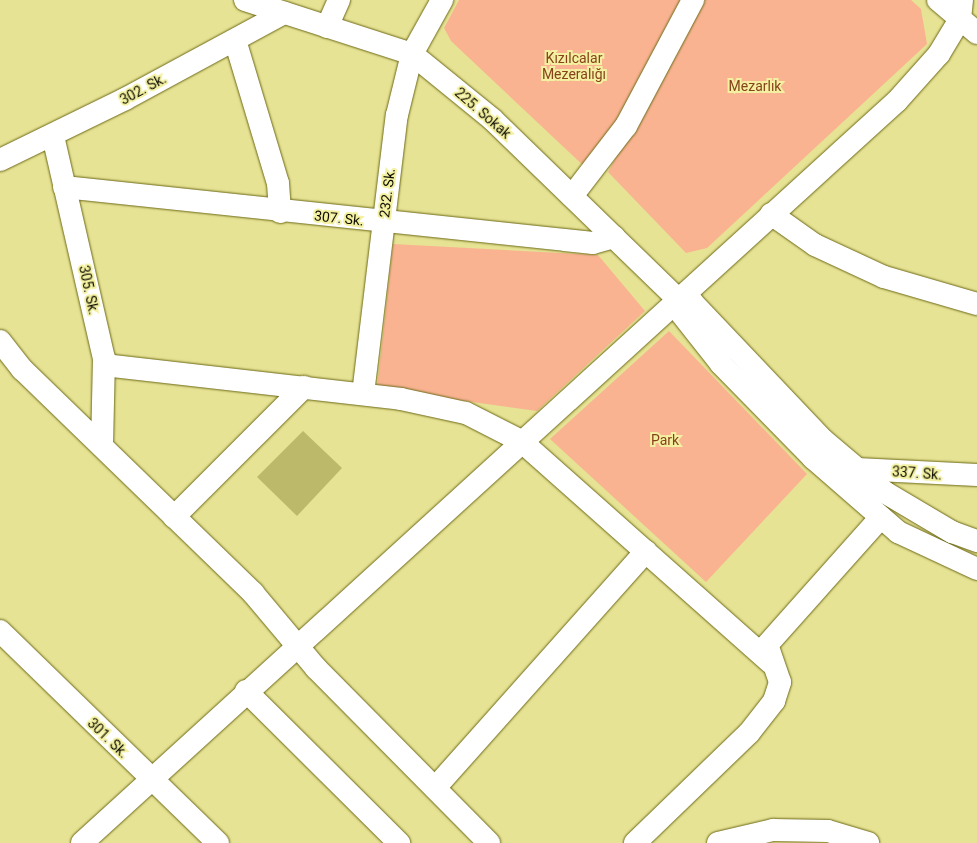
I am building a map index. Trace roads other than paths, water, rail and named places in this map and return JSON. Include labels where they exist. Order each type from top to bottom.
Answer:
[{"type":"street","name":"225. Sokak","points":[[244,0],[412,54],[492,119],[677,298]]},
{"type":"street","points":[[327,27],[339,0]]},
{"type":"street","name":"232. Sk.","points":[[363,394],[397,115],[412,54],[442,0]]},
{"type":"street","points":[[572,196],[626,126],[693,0]]},
{"type":"street","points":[[938,0],[961,10],[977,33]]},
{"type":"street","points":[[82,843],[154,781],[246,691],[677,298],[897,101],[939,54],[961,10]]},
{"type":"street","name":"302. Sk.","points":[[0,160],[53,136],[284,13]]},
{"type":"street","points":[[235,40],[278,183],[280,212]]},
{"type":"street","name":"305. Sk.","points":[[53,136],[104,365],[102,446]]},
{"type":"street","name":"307. Sk.","points":[[64,187],[280,212],[593,243],[614,237]]},
{"type":"street","points":[[771,214],[815,245],[884,277],[977,304]]},
{"type":"street","points":[[677,298],[692,302],[823,440],[857,469],[893,497],[952,532],[977,541]]},
{"type":"street","points":[[677,298],[680,312],[721,364],[813,458],[898,532],[977,569]]},
{"type":"street","points":[[0,341],[22,369],[253,594],[298,644],[316,668],[489,843]]},
{"type":"street","points":[[104,365],[363,394],[466,413],[521,441],[771,664]]},
{"type":"street","points":[[174,517],[304,387]]},
{"type":"street","name":"337. Sk.","points":[[857,469],[977,475]]},
{"type":"street","points":[[635,843],[757,722],[774,701],[780,682],[771,664],[767,645],[881,517]]},
{"type":"street","points":[[435,788],[646,551]]},
{"type":"street","name":"301. Sk.","points":[[0,632],[218,843]]},
{"type":"street","points":[[246,691],[399,843]]},
{"type":"street","points":[[718,843],[772,830],[828,831],[868,843]]},
{"type":"park label","name":"Kızılcalar Mezeralığı","points":[[574,66]]},
{"type":"park label","name":"Mezarlık","points":[[755,86]]},
{"type":"park label","name":"Park","points":[[665,440]]}]
